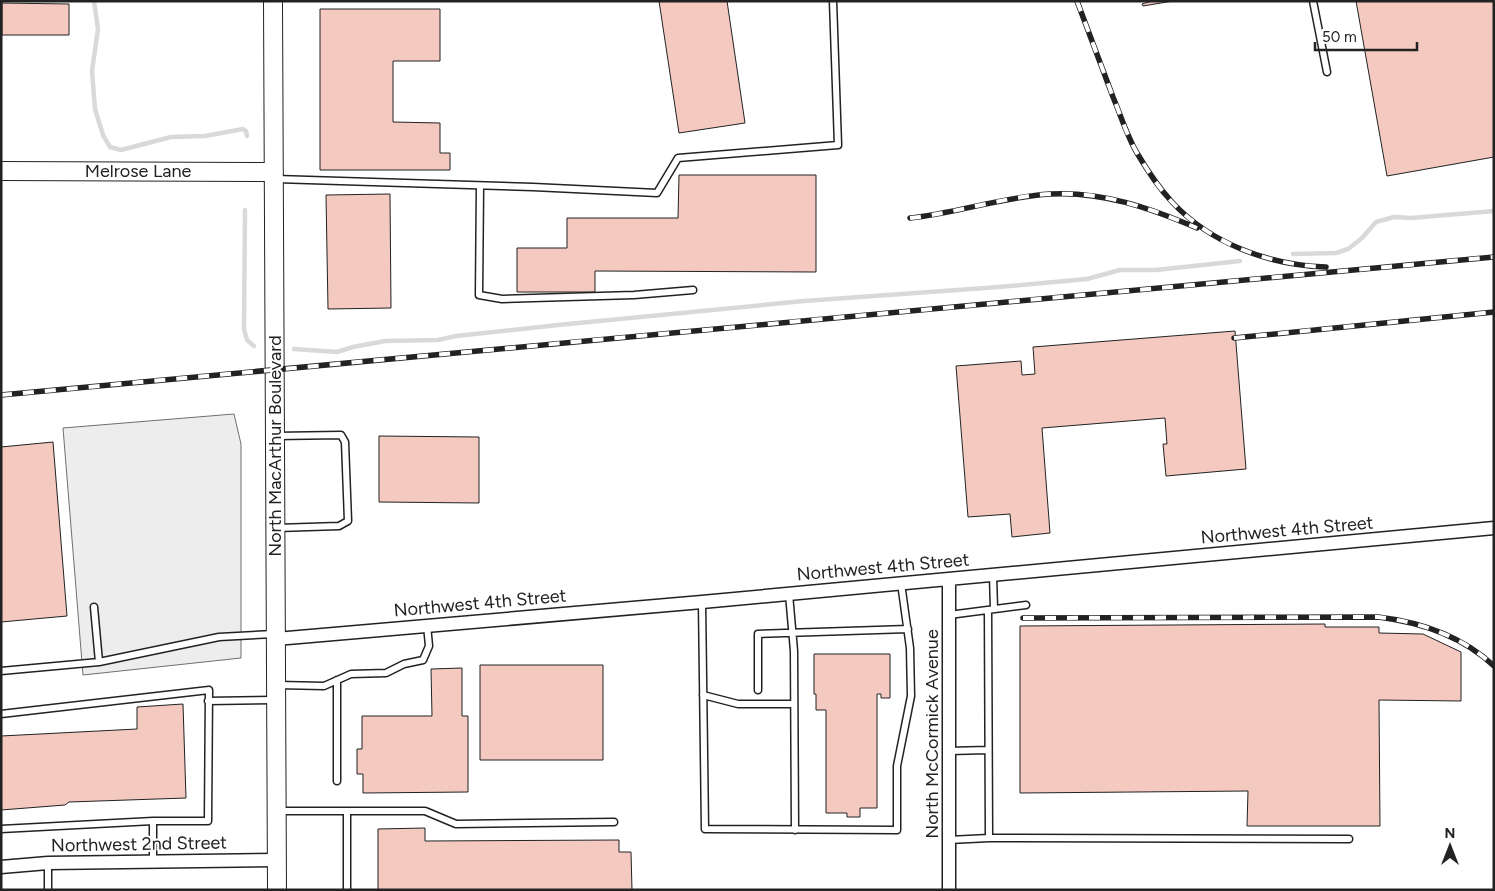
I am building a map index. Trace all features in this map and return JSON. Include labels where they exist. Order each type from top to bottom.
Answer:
[{"type":"main road","name":"North MacArthur Boulevard","points":[[273,1],[277,890]]},
{"type":"main road","name":"Melrose Lane","points":[[1,171],[274,176]]},
{"type":"street","name":"Northwest 4th Street","points":[[276,636],[702,602],[1494,528]]},
{"type":"street","name":"North McCormick Avenue","points":[[949,579],[949,890]]},
{"type":"street","name":"Northwest 2nd Street","points":[[1,867],[48,863],[277,860]]},
{"type":"lane","points":[[274,176],[658,193],[678,158],[838,144],[832,1]]},
{"type":"lane","points":[[1313,1],[1327,72]]},
{"type":"lane","points":[[480,186],[479,295],[502,299],[634,295],[693,290]]},
{"type":"lane","points":[[276,436],[341,435],[345,442],[348,521],[339,526],[276,528]]},
{"type":"lane","points":[[989,838],[988,750],[992,575]]},
{"type":"lane","points":[[702,602],[705,829],[898,830],[897,766],[911,696],[910,648],[901,583]]},
{"type":"lane","points":[[789,594],[794,704],[795,830]]},
{"type":"lane","points":[[949,615],[1026,605]]},
{"type":"lane","points":[[94,607],[98,662]]},
{"type":"lane","points":[[208,701],[324,686],[351,674],[386,673],[404,664],[422,660],[429,646],[427,625]]},
{"type":"lane","points":[[758,690],[758,634],[908,629]]},
{"type":"lane","points":[[1,671],[98,662],[218,637],[276,636]]},
{"type":"lane","points":[[337,680],[337,781]]},
{"type":"lane","points":[[1,714],[209,690],[208,821],[153,821],[1,829]]},
{"type":"lane","points":[[703,695],[738,704],[794,704]]},
{"type":"lane","points":[[949,751],[988,750]]},
{"type":"lane","points":[[277,811],[425,810],[456,824],[614,822]]},
{"type":"lane","points":[[347,811],[348,890]]},
{"type":"lane","points":[[153,821],[153,861]]},
{"type":"lane","points":[[949,840],[989,838],[1349,838]]},
{"type":"lane","points":[[48,863],[48,890]]},
{"type":"shaded area","points":[[234,414],[241,444],[241,658],[83,675],[63,428]]},
{"type":"building","points":[[659,1],[727,1],[745,123],[679,133]]},
{"type":"building","points":[[1152,1],[1173,1],[1143,6],[1142,4]]},
{"type":"building","points":[[1356,1],[1494,1],[1494,157],[1387,176]]},
{"type":"building","points":[[2,3],[69,4],[69,35],[2,35]]},
{"type":"building","points":[[320,9],[440,9],[440,61],[393,61],[393,122],[440,123],[440,153],[450,153],[450,170],[320,170]]},
{"type":"building","points":[[679,175],[816,175],[816,272],[595,271],[595,292],[517,292],[517,248],[567,248],[567,218],[678,218]]},
{"type":"building","points":[[390,194],[391,308],[328,309],[326,195]]},
{"type":"building","points":[[1235,331],[1246,469],[1166,476],[1163,444],[1167,444],[1165,418],[1042,428],[1050,533],[1012,537],[1010,514],[968,517],[956,366],[1021,361],[1022,375],[1035,374],[1033,347]]},
{"type":"building","points":[[379,436],[479,437],[479,503],[379,502]]},
{"type":"building","points":[[53,442],[67,616],[1,622],[1,447]]},
{"type":"building","points":[[1325,624],[1325,627],[1379,627],[1379,633],[1423,634],[1461,652],[1461,701],[1379,700],[1380,826],[1247,826],[1248,791],[1020,793],[1020,626]]},
{"type":"building","points":[[814,654],[890,654],[890,698],[881,698],[881,694],[877,694],[877,808],[860,808],[860,817],[847,817],[847,813],[826,813],[826,710],[816,710]]},
{"type":"building","points":[[480,665],[603,665],[603,760],[480,760]]},
{"type":"building","points":[[462,668],[462,716],[468,716],[468,792],[363,793],[363,774],[357,774],[357,749],[362,749],[362,716],[432,716],[431,669]]},
{"type":"building","points":[[183,704],[186,798],[69,802],[65,805],[1,810],[1,736],[137,729],[137,707]]},
{"type":"building","points":[[425,828],[425,841],[619,840],[619,852],[631,852],[632,890],[378,890],[378,829]]},
{"type":"waterway","points":[[94,1],[98,29],[92,71],[95,109],[103,135],[110,147],[121,150],[171,137],[205,136],[243,129],[246,131],[247,136]]},
{"type":"waterway","points":[[245,210],[244,329],[247,340],[254,346]]},
{"type":"waterway","points":[[1293,254],[1336,253],[1348,249],[1362,238],[1376,222],[1394,217],[1411,218],[1494,211]]},
{"type":"waterway","points":[[294,349],[337,352],[385,341],[438,340],[456,336],[558,325],[804,301],[1087,279],[1120,270],[1156,270],[1240,261]]},
{"type":"railway","points":[[1077,1],[1130,140],[1149,172],[1172,202],[1187,217],[1205,230],[1242,249],[1283,262],[1326,267]]},
{"type":"railway","points":[[910,218],[945,213],[1014,198],[1069,194],[1088,195],[1125,202],[1197,228]]},
{"type":"railway","points":[[1,395],[1494,257]]},
{"type":"railway","points":[[1234,338],[1494,312]]},
{"type":"railway","points":[[1023,618],[1378,617],[1394,619],[1440,632],[1468,646],[1494,666]]}]
